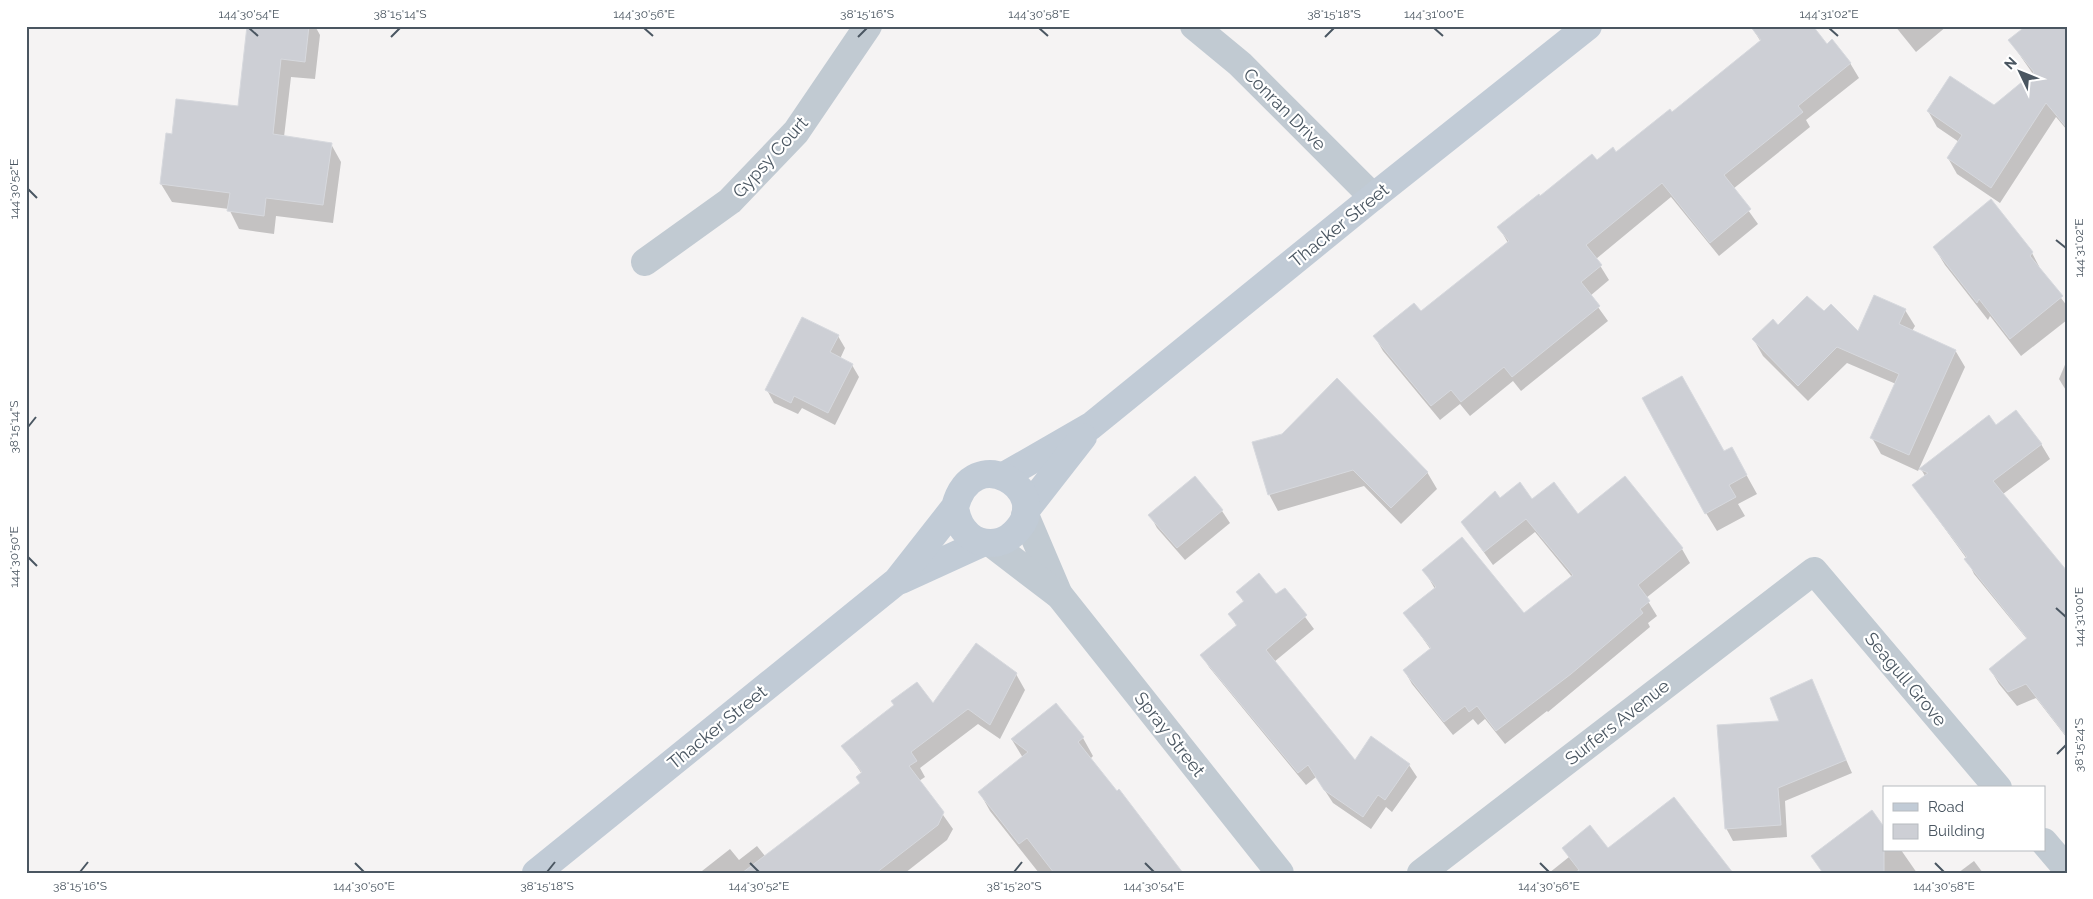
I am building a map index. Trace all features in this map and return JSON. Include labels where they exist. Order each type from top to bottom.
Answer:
[{"type":"street","name":"Gypsy Court","points":[[645,262],[730,201],[796,132],[868,26]]},
{"type":"street","name":"Conran Drive","points":[[1194,26],[1240,64],[1373,197]]},
{"type":"street","name":"Thacker Street","points":[[1004,476],[1091,426],[1373,197],[1588,26]]},
{"type":"street","name":"Thacker Street","points":[[1026,512],[1091,426]]},
{"type":"street","points":[[991,473],[1004,476],[1020,490],[1026,512],[1021,526],[1013,535],[1003,541],[987,543],[966,534],[960,526],[955,507],[959,494],[967,483],[978,476],[991,473]]},
{"type":"street","name":"Thacker Street","points":[[536,873],[897,581],[955,507]]},
{"type":"street","name":"Spray Street","points":[[1026,512],[1060,596]]},
{"type":"street","name":"Thacker Street","points":[[897,581],[987,543]]},
{"type":"street","name":"Spray Street","points":[[987,543],[1060,596],[1280,873]]},
{"type":"street","name":"Seagull Grove","points":[[1814,571],[1996,786]]},
{"type":"street","name":"Surfers Avenue","points":[[1421,873],[1814,571]]},
{"type":"street","points":[[2046,844],[2067,869]]},
{"type":"building","points":[[247,26],[309,26],[305,62],[281,59],[273,134],[332,143],[323,205],[266,198],[264,216],[227,211],[230,193],[160,184],[166,133],[172,134],[176,99],[238,106]]},
{"type":"building","points":[[1750,26],[1813,26],[1827,44],[1832,39],[1851,63],[1798,106],[1803,112],[1724,175],[1751,209],[1710,243],[1662,183],[1586,245],[1602,265],[1581,282],[1600,306],[1512,377],[1504,367],[1461,402],[1451,390],[1431,406],[1373,336],[1414,303],[1421,311],[1509,241],[1497,227],[1539,194],[1540,196],[1592,154],[1597,160],[1613,147],[1616,152],[1670,109],[1672,112],[1761,40]]},
{"type":"building","points":[[2026,26],[2067,26],[2067,128],[2046,103],[1991,188],[1947,158],[1962,135],[1927,111],[1950,76],[1994,105],[2034,72],[2008,40]]},
{"type":"building","points":[[1991,199],[2033,252],[2030,256],[2063,296],[2010,339],[1979,299],[1977,303],[1933,247]]},
{"type":"building","points":[[1874,295],[1906,309],[1899,324],[1956,350],[1909,455],[1870,438],[1899,374],[1837,347],[1798,386],[1752,339],[1773,319],[1778,325],[1807,296],[1824,311],[1831,304],[1858,331]]},
{"type":"building","points":[[802,317],[839,335],[830,352],[853,364],[828,413],[794,396],[791,403],[765,390]]},
{"type":"building","points":[[1682,376],[1724,451],[1732,447],[1747,475],[1729,485],[1736,497],[1705,514],[1642,398]]},
{"type":"building","points":[[1337,378],[1428,472],[1391,508],[1353,470],[1268,495],[1252,442],[1282,434]]},
{"type":"building","points":[[2016,410],[2042,444],[1993,481],[2067,571],[2067,737],[2026,684],[2008,692],[1989,669],[2027,638],[1964,559],[1967,557],[1912,485],[1928,473],[1919,469],[1989,415],[1996,425]]},
{"type":"building","points":[[1195,476],[1223,510],[1177,548],[1148,515]]},
{"type":"building","points":[[1625,476],[1683,548],[1638,585],[1650,601],[1640,609],[1643,613],[1571,674],[1496,731],[1477,706],[1469,712],[1465,706],[1444,722],[1403,670],[1431,648],[1403,613],[1436,587],[1422,570],[1462,537],[1524,613],[1573,575],[1526,519],[1484,552],[1461,522],[1495,491],[1500,498],[1520,482],[1532,499],[1554,482],[1578,514]]},
{"type":"building","points":[[1259,573],[1276,594],[1285,588],[1307,615],[1266,650],[1355,760],[1371,736],[1410,764],[1385,800],[1378,795],[1363,817],[1324,790],[1308,765],[1298,773],[1200,655],[1237,625],[1228,614],[1244,601],[1236,592]]},
{"type":"building","points":[[976,643],[1017,673],[990,725],[968,709],[911,752],[917,761],[909,766],[944,812],[938,825],[876,873],[742,873],[860,783],[856,777],[862,772],[841,746],[894,705],[891,701],[917,682],[933,703]]},
{"type":"building","points":[[1812,679],[1846,760],[1778,788],[1781,825],[1725,829],[1717,725],[1779,721],[1770,698]]},
{"type":"building","points":[[1056,703],[1084,737],[1078,742],[1117,791],[1119,789],[1183,873],[1054,873],[1027,838],[1019,844],[978,792],[1028,752],[1011,739]]},
{"type":"building","points":[[1674,797],[1733,873],[1575,873],[1579,870],[1562,848],[1590,825],[1608,848]]},
{"type":"building","points":[[1872,810],[1883,826],[1884,873],[1823,873],[1811,856]]}]
